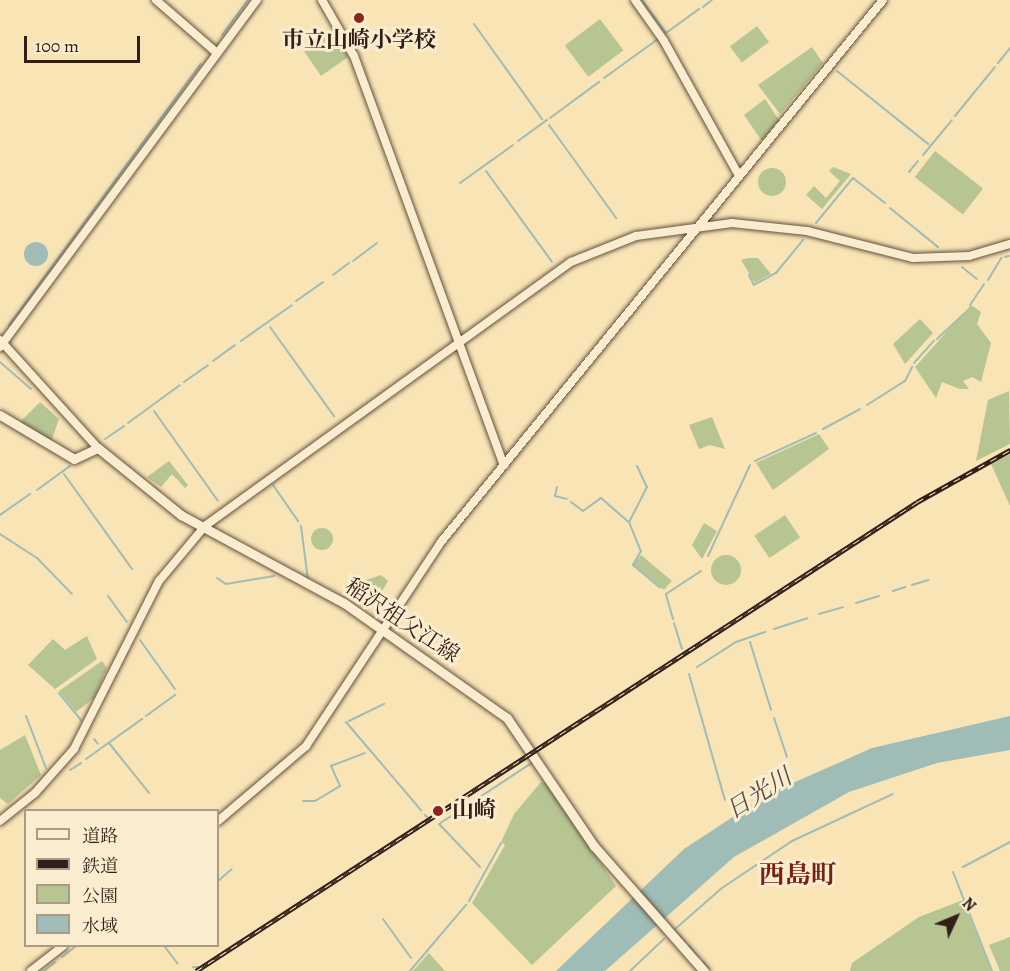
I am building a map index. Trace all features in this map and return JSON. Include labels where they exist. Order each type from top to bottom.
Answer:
[{"type":"main road","points":[[0,416],[74,459],[98,448]]},
{"type":"main road","name":"稲沢祖父江線","points":[[98,448],[146,492],[381,628],[507,718],[627,887],[704,971]]},
{"type":"street","points":[[156,0],[218,53]]},
{"type":"street","points":[[98,448],[1,344],[257,0]]},
{"type":"street","points":[[322,0],[354,56],[504,465]]},
{"type":"street","points":[[635,0],[664,40],[739,176]]},
{"type":"street","points":[[219,819],[306,746],[381,628],[504,465],[884,0]]},
{"type":"street","points":[[0,820],[69,756],[98,709],[159,581],[205,526],[457,340],[586,255],[636,236],[699,225],[783,226],[919,258],[969,256],[1010,244]]},
{"type":"street","points":[[31,971],[61,947]]},
{"type":"green space","points":[[600,19],[623,50],[588,77],[565,45]]},
{"type":"green space","points":[[757,26],[769,42],[742,62],[730,46]]},
{"type":"green space","points":[[336,30],[348,57],[321,76],[304,51]]},
{"type":"green space","points":[[812,47],[823,63],[780,114],[758,85]]},
{"type":"green space","points":[[765,99],[779,120],[762,141],[744,115]]},
{"type":"green space","points":[[935,151],[983,189],[963,215],[915,177]]},
{"type":"green space","points":[[833,167],[851,174],[822,209],[806,195],[814,186],[826,198],[840,181],[829,171]]},
{"type":"green space","points":[[772,168],[782,172],[786,182],[782,192],[772,196],[762,192],[758,182],[762,172]]},
{"type":"green space","points":[[758,258],[771,274],[755,283],[741,260]]},
{"type":"green space","points":[[971,305],[981,312],[977,324],[991,343],[981,382],[972,377],[963,381],[969,389],[960,389],[942,382],[936,398],[915,367]]},
{"type":"green space","points":[[920,319],[933,333],[905,364],[893,344]]},
{"type":"green space","points":[[1009,391],[1010,444],[976,461],[988,400]]},
{"type":"green space","points":[[40,402],[59,419],[51,442],[19,423]]},
{"type":"green space","points":[[712,417],[725,449],[710,445],[699,449],[689,425]]},
{"type":"green space","points":[[819,434],[829,449],[773,490],[756,463]]},
{"type":"green space","points":[[1010,454],[1010,506],[991,464]]},
{"type":"green space","points":[[169,461],[188,485],[185,488],[172,474],[161,487],[147,477]]},
{"type":"green space","points":[[785,515],[800,537],[769,558],[754,536]]},
{"type":"green space","points":[[704,523],[717,531],[702,559],[692,545]]},
{"type":"green space","points":[[322,528],[330,531],[333,539],[330,547],[322,550],[314,547],[311,539],[314,531]]},
{"type":"green space","points":[[641,555],[672,581],[664,590],[633,564]]},
{"type":"green space","points":[[726,555],[737,559],[741,570],[737,581],[726,585],[715,581],[711,570],[715,559]]},
{"type":"green space","points":[[381,575],[388,581],[372,608],[366,580]]},
{"type":"green space","points":[[87,636],[97,659],[55,689],[28,665],[53,639],[65,650]]},
{"type":"green space","points":[[102,661],[107,668],[94,698],[76,712],[59,691]]},
{"type":"green space","points":[[25,735],[41,775],[8,804],[0,798],[0,750]]},
{"type":"green space","points":[[541,782],[548,783],[616,886],[532,965],[472,903],[505,845],[501,842],[514,814]]},
{"type":"green space","points":[[963,900],[991,971],[850,971],[852,963],[919,917]]},
{"type":"green space","points":[[1010,937],[1010,971],[1000,971],[989,945]]},
{"type":"green space","points":[[429,953],[445,971],[413,971]]},
{"type":"water","points":[[36,242],[44,246],[48,254],[44,262],[36,266],[28,262],[24,254],[28,246]]},
{"type":"water","points":[[1010,716],[1010,750],[937,763],[849,792],[734,857],[605,971],[556,971],[684,849],[768,794],[872,748]]},
{"type":"waterway","points":[[222,35],[248,0]]},
{"type":"waterway","points":[[642,0],[666,33],[699,9]]},
{"type":"waterway","points":[[703,7],[712,0]]},
{"type":"waterway","points":[[474,24],[542,119]]},
{"type":"waterway","points":[[604,78],[658,39]]},
{"type":"waterway","points":[[998,63],[1010,48]]},
{"type":"waterway","points":[[9,325],[201,64]]},
{"type":"waterway","points":[[955,116],[995,67]]},
{"type":"waterway","points":[[837,71],[928,144]]},
{"type":"waterway","points":[[550,118],[599,82]]},
{"type":"waterway","points":[[518,141],[547,120]]},
{"type":"waterway","points":[[923,155],[952,120]]},
{"type":"waterway","points":[[549,125],[616,218]]},
{"type":"waterway","points":[[460,183],[513,145]]},
{"type":"waterway","points":[[909,172],[918,161]]},
{"type":"waterway","points":[[486,171],[552,262]]},
{"type":"waterway","points":[[816,223],[853,178],[885,203]]},
{"type":"waterway","points":[[890,208],[938,247]]},
{"type":"waterway","points":[[749,275],[754,285],[776,273],[803,240]]},
{"type":"waterway","points":[[353,261],[377,243]]},
{"type":"waterway","points":[[1005,257],[1009,256]]},
{"type":"waterway","points":[[988,280],[1001,258]]},
{"type":"waterway","points":[[333,275],[349,263]]},
{"type":"waterway","points":[[962,267],[977,279]]},
{"type":"waterway","points":[[296,301],[323,282]]},
{"type":"waterway","points":[[970,305],[984,284]]},
{"type":"waterway","points":[[241,341],[292,305]]},
{"type":"waterway","points":[[937,339],[964,314]]},
{"type":"waterway","points":[[270,327],[334,416]]},
{"type":"waterway","points":[[914,363],[934,341]]},
{"type":"waterway","points":[[213,361],[235,345]]},
{"type":"waterway","points":[[0,362],[31,389]]},
{"type":"waterway","points":[[184,382],[208,365]]},
{"type":"waterway","points":[[867,405],[905,381],[912,367]]},
{"type":"waterway","points":[[128,423],[180,385]]},
{"type":"waterway","points":[[823,429],[860,409]]},
{"type":"waterway","points":[[154,411],[218,501]]},
{"type":"waterway","points":[[105,439],[124,426]]},
{"type":"waterway","points":[[755,461],[816,433]]},
{"type":"waterway","points":[[708,556],[750,465]]},
{"type":"waterway","points":[[37,490],[70,466]]},
{"type":"waterway","points":[[637,466],[647,487],[629,522],[641,551],[633,565],[660,588]]},
{"type":"waterway","points":[[64,474],[132,569]]},
{"type":"waterway","points":[[273,485],[298,521]]},
{"type":"waterway","points":[[557,487],[555,496],[567,499]]},
{"type":"waterway","points":[[0,515],[30,494]]},
{"type":"waterway","points":[[571,502],[583,511],[601,498],[629,522]]},
{"type":"waterway","points":[[301,526],[308,580]]},
{"type":"waterway","points":[[0,534],[37,558],[72,594]]},
{"type":"waterway","points":[[673,619],[666,594],[701,571]]},
{"type":"waterway","points":[[217,578],[226,584],[274,576]]},
{"type":"waterway","points":[[912,585],[928,580]]},
{"type":"waterway","points":[[893,591],[905,587]]},
{"type":"waterway","points":[[108,596],[127,622]]},
{"type":"waterway","points":[[856,603],[879,596]]},
{"type":"waterway","points":[[819,614],[843,607]]},
{"type":"waterway","points":[[774,629],[807,618]]},
{"type":"waterway","points":[[674,623],[682,649]]},
{"type":"waterway","points":[[697,667],[736,642],[765,632]]},
{"type":"waterway","points":[[140,640],[175,689]]},
{"type":"waterway","points":[[750,642],[771,710]]},
{"type":"waterway","name":"日光川","points":[[689,674],[725,800]]},
{"type":"waterway","points":[[59,693],[81,720]]},
{"type":"waterway","points":[[146,716],[175,695]]},
{"type":"waterway","points":[[349,721],[384,704]]},
{"type":"waterway","points":[[26,716],[46,768]]},
{"type":"waterway","name":"日光川","points":[[774,718],[787,757]]},
{"type":"waterway","points":[[86,759],[142,719]]},
{"type":"waterway","points":[[346,722],[421,810]]},
{"type":"waterway","points":[[94,739],[98,744]]},
{"type":"waterway","points":[[109,743],[149,793]]},
{"type":"waterway","points":[[303,801],[315,801],[340,786],[331,766],[365,753]]},
{"type":"waterway","points":[[480,867],[439,824],[533,762]]},
{"type":"waterway","points":[[70,770],[81,763]]},
{"type":"waterway","points":[[685,942],[674,930],[722,888],[792,841],[893,794]]},
{"type":"waterway","points":[[963,867],[1010,842]]},
{"type":"waterway","points":[[469,901],[501,843]]},
{"type":"waterway","points":[[219,880],[232,869]]},
{"type":"waterway","points":[[953,872],[992,971]]},
{"type":"waterway","points":[[410,971],[466,905]]},
{"type":"waterway","points":[[383,919],[411,958]]},
{"type":"waterway","points":[[630,971],[664,939]]},
{"type":"waterway","points":[[689,946],[698,957]]},
{"type":"waterway","points":[[62,957],[75,947]]},
{"type":"waterway","points":[[165,947],[178,964]]},
{"type":"waterway","points":[[44,971],[55,962]]},
{"type":"waterway","points":[[703,962],[709,969]]},
{"type":"waterway","points":[[193,967],[199,967]]},
{"type":"railway","points":[[196,971],[917,502],[1010,450]]},
{"type":"place","name":"市立山崎小学校","points":[[359,18]]},
{"type":"place","name":"山崎","points":[[438,811]]},
{"type":"district","name":"西島町","points":[[798,875]]}]
